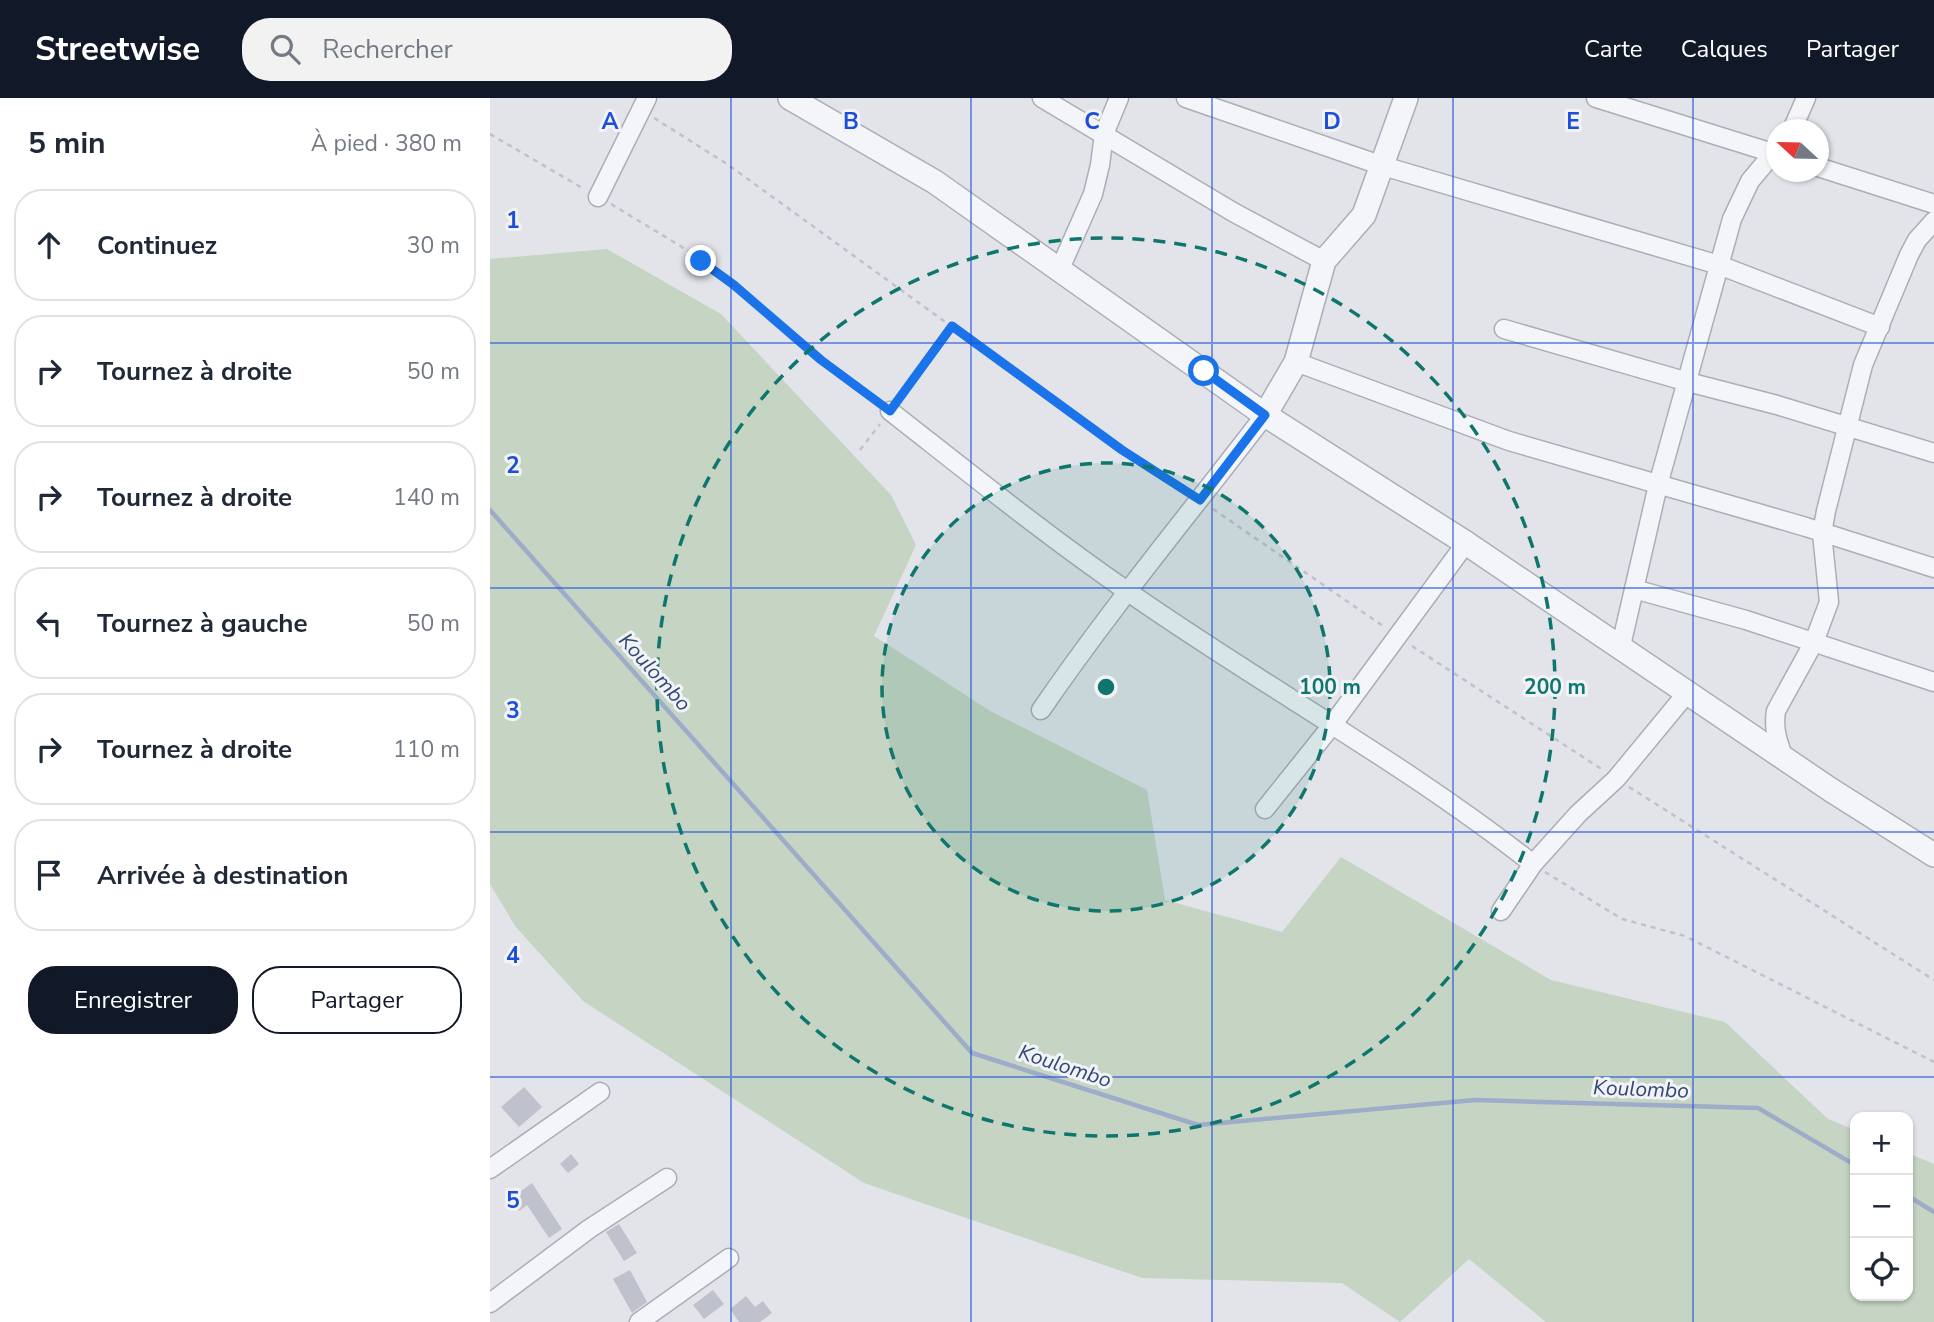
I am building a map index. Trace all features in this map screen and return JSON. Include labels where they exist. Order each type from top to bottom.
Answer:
[{"type":"street","points":[[790,98],[934,182],[1265,415],[1466,543],[1620,650],[1934,855]]},
{"type":"street","points":[[1042,98],[1233,212],[1324,261]]},
{"type":"street","points":[[1059,271],[1093,194],[1104,134],[1119,98]]},
{"type":"street","points":[[1186,98],[1383,166],[1718,265],[1880,327]]},
{"type":"street","points":[[1041,710],[1127,591],[1265,415],[1296,362],[1324,261],[1364,215],[1406,98]]},
{"type":"street","points":[[1596,98],[1766,150]]},
{"type":"street","points":[[1797,119],[1806,98]]},
{"type":"street","points":[[598,197],[644,104]]},
{"type":"street","points":[[1620,650],[1658,485],[1718,265],[1732,219],[1750,181],[1766,164]]},
{"type":"street","points":[[1829,171],[1934,204]]},
{"type":"street","points":[[1784,759],[1776,737],[1776,711],[1814,642],[1829,602],[1822,533],[1863,365],[1909,255],[1931,228]]},
{"type":"street","points":[[1504,329],[1777,405],[1934,453]]},
{"type":"street","points":[[1296,362],[1509,441],[1934,568]]},
{"type":"street","points":[[890,411],[1004,501],[1127,591],[1333,724],[1474,820],[1533,864]]},
{"type":"street","points":[[1265,809],[1333,724],[1466,543]]},
{"type":"street","points":[[1634,589],[1746,620],[1934,682]]},
{"type":"street","points":[[1501,911],[1533,864],[1578,814],[1616,779],[1687,694]]},
{"type":"street","points":[[490,1170],[600,1092]]},
{"type":"street","points":[[490,1303],[589,1229],[667,1178]]},
{"type":"street","points":[[639,1322],[729,1258]]},
{"type":"path","points":[[644,104],[1122,450],[1616,779],[1934,980]]},
{"type":"path","points":[[490,134],[682,247],[725,278],[821,360],[890,411]]},
{"type":"path","points":[[860,450],[952,326]]},
{"type":"path","points":[[1533,864],[1622,919],[1685,936],[1934,1062]]},
{"type":"green space","points":[[607,249],[721,314],[891,495],[916,545],[874,636],[992,712],[1147,790],[1165,900],[1282,932],[1341,857],[1551,980],[1725,1022],[1828,1119],[1850,1128],[1850,1301],[1913,1301],[1913,1155],[1934,1164],[1934,1322],[1546,1322],[1469,1259],[1400,1322],[1342,1283],[1142,1278],[864,1183],[583,1001],[515,926],[490,884],[490,259]]},
{"type":"building","points":[[524,1087],[542,1107],[519,1127],[501,1107]]},
{"type":"building","points":[[571,1154],[579,1164],[568,1173],[560,1164]]},
{"type":"building","points":[[532,1183],[562,1229],[549,1238],[527,1205],[519,1211],[510,1199]]},
{"type":"building","points":[[619,1224],[637,1253],[624,1261],[606,1232]]},
{"type":"building","points":[[630,1270],[647,1302],[632,1313],[613,1279]]},
{"type":"building","points":[[713,1290],[724,1304],[704,1319],[693,1305]]},
{"type":"building","points":[[746,1296],[755,1307],[763,1301],[772,1313],[760,1322],[739,1322],[730,1309]]},
{"type":"waterway","name":"Koulombo","points":[[490,510],[972,1053],[1198,1125],[1475,1100],[1758,1108],[1850,1162]]},
{"type":"waterway","name":"Koulombo","points":[[1913,1199],[1934,1212]]},
{"type":"route","points":[[701,261],[734,285],[821,360],[890,411],[952,326],[1122,450],[1200,500],[1265,415],[1204,371]]}]
